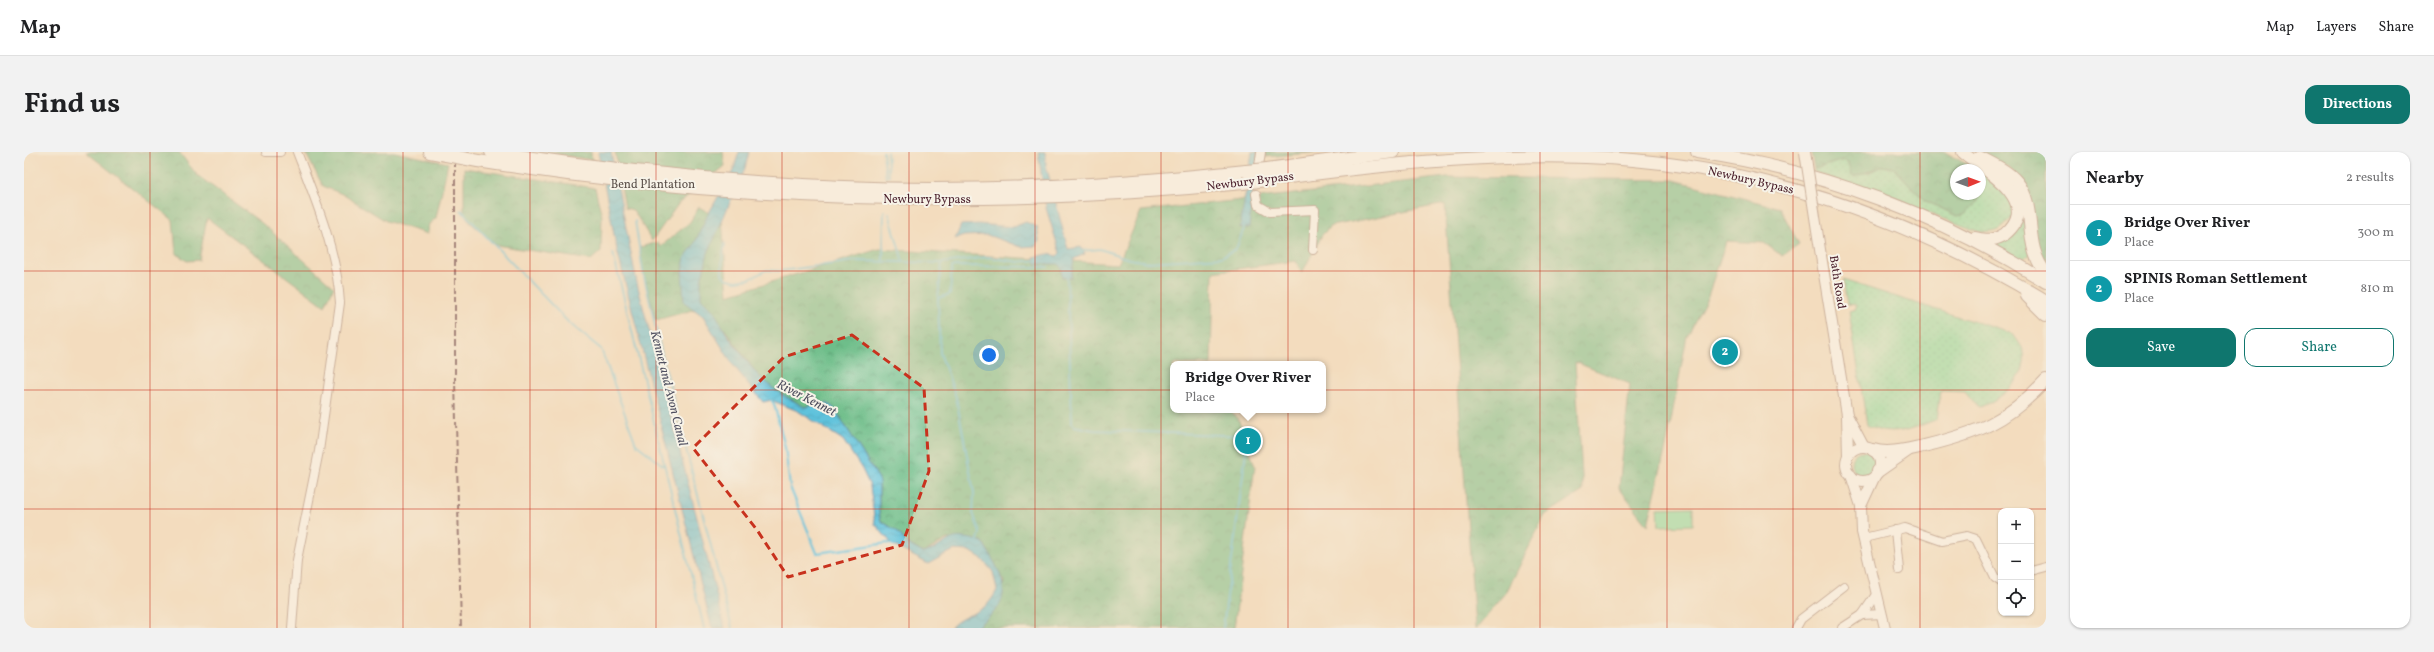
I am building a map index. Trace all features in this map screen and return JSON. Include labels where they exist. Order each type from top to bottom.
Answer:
[{"type":"highway","name":"Newbury Bypass","points":[[430,152],[478,161],[623,176],[705,190],[753,188],[1039,192],[1245,177],[1262,182],[1352,169],[1491,158],[1585,157],[1656,162],[1748,178],[1829,200],[1912,230],[1978,262],[2046,301]]},
{"type":"highway","name":"Newbury Bypass","points":[[491,152],[594,173]]},
{"type":"highway","name":"Newbury Bypass","points":[[1262,182],[1393,152]]},
{"type":"highway","name":"Newbury Bypass","points":[[1697,152],[1746,160],[1815,178],[1877,199],[1942,226],[1993,251],[2046,282]]},
{"type":"highway","points":[[1942,226],[1978,239],[1991,240],[2009,230],[2016,214],[2016,201],[2010,189],[1963,152]]},
{"type":"highway","points":[[1969,152],[2002,170],[2020,186],[2026,200],[2033,251],[2039,265],[2046,273]]},
{"type":"highway","name":"Newbury Bypass","points":[[623,176],[712,179],[753,188]]},
{"type":"highway","points":[[1978,262],[2029,298],[2046,315]]},
{"type":"highway","points":[[2032,392],[2046,372]]},
{"type":"highway","points":[[1869,448],[1886,452],[1908,450],[1979,431],[2013,410],[2046,380]]},
{"type":"highway","points":[[1877,473],[1908,450]]},
{"type":"main road","name":"Bath Road","points":[[1805,152],[1847,415],[1848,456]]},
{"type":"main road","name":"Bath Road","points":[[1847,415],[1869,448]]},
{"type":"main road","points":[[1860,506],[1877,473],[1880,460],[1869,448],[1854,449],[1848,456],[1846,466],[1851,475],[1860,506],[1864,538],[1885,628]]},
{"type":"main road","points":[[1851,475],[1863,480],[1877,473]]},
{"type":"street","points":[[266,152],[280,152]]},
{"type":"street","points":[[292,628],[297,560],[319,451],[340,303],[339,280],[320,211],[296,152]]},
{"type":"street","points":[[1260,152],[1262,182],[1258,205],[1270,212],[1315,210],[1313,250]]},
{"type":"street","points":[[1864,538],[1905,528],[1942,541],[1967,536],[1976,539],[1995,578],[1998,580]]},
{"type":"street","points":[[1895,530],[1900,570]]},
{"type":"street","points":[[2034,570],[2046,567]]},
{"type":"street","points":[[1795,625],[1844,586]]},
{"type":"street","points":[[1842,628],[1862,615],[1877,593]]},
{"type":"street","points":[[1862,615],[1882,614]]},
{"type":"highlighted area","points":[[852,335],[924,388],[929,471],[902,545],[788,577],[757,530],[693,448],[784,357]]},
{"type":"green space","points":[[86,152],[179,152],[197,175],[263,224],[334,287],[325,306],[207,218],[199,260],[187,261],[176,254],[173,220]]},
{"type":"green space","points":[[305,152],[394,152],[448,163],[436,218],[429,224],[427,234],[386,221],[342,194],[323,186]]},
{"type":"green space","points":[[541,152],[591,152],[592,160]]},
{"type":"green space","name":"Bend Plantation","points":[[615,152],[723,152],[725,166],[679,203],[652,241],[633,210],[625,208]]},
{"type":"green space","points":[[1266,152],[1322,152],[1265,157]]},
{"type":"green space","points":[[1811,152],[1945,152],[1966,164],[1950,164],[1950,200],[1978,200],[1964,215],[1957,216],[1924,200],[1894,168],[1883,166],[1854,177],[1851,175],[1848,162],[1843,160],[1814,169]]},
{"type":"green space","points":[[1979,152],[2046,152],[2046,263],[2038,257],[2025,184],[2009,168]]},
{"type":"green space","points":[[1843,160],[1848,162],[1849,168],[1867,173],[1883,166],[1894,168],[1924,200],[1957,216],[1978,200],[1986,200],[1986,176],[1999,185],[2007,194],[2012,207],[2013,216],[2000,230],[1980,232],[1814,172],[1814,169]]},
{"type":"green space","points":[[464,168],[595,188],[602,216],[601,251],[591,260],[496,245],[470,222],[464,213]]},
{"type":"green space","points":[[1447,177],[1674,180],[1780,208],[1799,244],[1782,256],[1764,243],[1726,241],[1708,296],[1687,336],[1667,442],[1648,525],[1619,488],[1630,384],[1575,362],[1583,491],[1545,515],[1506,593],[1477,628],[1475,628],[1445,204],[1331,226],[1322,235],[1302,273],[1296,261],[1213,272],[1211,361],[1170,361],[1170,413],[1232,413],[1238,418],[1255,466],[1234,628],[976,628],[995,611],[1004,582],[983,542],[947,539],[923,553],[907,543],[897,531],[881,521],[879,513],[879,479],[834,408],[817,405],[804,407],[775,390],[757,374],[708,306],[656,320],[643,272],[640,247],[658,242],[660,247],[690,222],[699,207],[722,220],[728,295],[879,249],[1118,264],[1141,211]]},
{"type":"green space","points":[[2020,195],[2030,255],[2021,260],[1993,245],[2006,237]]},
{"type":"green space","points":[[1843,280],[2013,334],[2024,353],[2022,371],[2011,387],[2004,393],[1980,407],[1973,402],[1965,392],[1941,391],[1937,419],[1910,429],[1893,432],[1876,429],[1867,425],[1849,311],[1856,309],[1856,305],[1847,304]]},
{"type":"green space","points":[[1863,451],[1871,455],[1875,463],[1871,471],[1863,475],[1855,471],[1851,463],[1855,455]]},
{"type":"green space","points":[[1693,507],[1693,525],[1659,526],[1658,508]]},
{"type":"water","points":[[598,152],[611,152],[637,283],[725,628],[712,628],[617,250]]},
{"type":"water","points":[[739,152],[749,152],[745,168],[708,253],[701,281],[701,298],[714,311],[726,333],[757,374],[775,390],[804,407],[827,403],[834,408],[879,479],[879,513],[881,521],[897,531],[907,543],[923,553],[955,538],[961,537],[983,542],[1001,576],[1003,594],[1001,603],[995,611],[976,628],[950,628],[956,622],[980,610],[992,599],[997,590],[993,572],[981,558],[970,551],[954,550],[928,564],[893,545],[875,524],[870,486],[862,469],[843,440],[798,411],[771,400],[763,402],[733,365],[703,316],[684,302],[682,272],[685,257],[694,245],[707,216],[733,171]]},
{"type":"water","points":[[1038,152],[1045,152],[1046,165],[1068,249],[1081,247],[1085,254],[1074,259],[1071,278],[1062,278],[1061,268],[1058,264],[1036,264],[1034,257],[1048,254],[1057,256],[1060,253],[1046,208]]},
{"type":"water","points":[[1252,152],[1258,152],[1249,228],[1240,228]]},
{"type":"water","points":[[1026,222],[1037,227],[1039,241],[1036,246],[1021,247],[987,235],[964,236],[955,239],[961,225],[978,224],[1013,227]]},
{"type":"waterway","points":[[883,152],[886,177]]},
{"type":"waterway","points":[[887,152],[889,177]]},
{"type":"waterway","points":[[461,210],[569,323],[601,349],[636,444],[664,466]]},
{"type":"waterway","points":[[883,260],[884,211]]},
{"type":"waterway","points":[[889,213],[903,262]]},
{"type":"waterway","name":"Kennet and Avon Canal","points":[[635,221],[643,272],[662,355],[732,628]]},
{"type":"waterway","points":[[1082,251],[1100,249],[1129,259],[1148,262],[1221,257],[1236,249],[1245,226]]},
{"type":"waterway","points":[[725,244],[722,259],[722,274],[725,278],[736,281],[750,279],[766,270],[780,271],[854,261],[942,263],[988,257],[1018,262],[1037,260]]},
{"type":"waterway","points":[[613,253],[704,628]]},
{"type":"waterway","points":[[942,263],[938,298],[940,353],[956,397],[974,493],[973,513],[980,533],[977,543]]},
{"type":"waterway","points":[[938,298],[950,294],[952,267],[1048,267]]},
{"type":"waterway","points":[[1067,276],[1072,423],[1074,426],[1094,430],[1248,436],[1223,628]]},
{"type":"waterway","points":[[770,398],[774,404],[785,447],[790,487],[817,553],[888,543],[894,545]]},
{"type":"railway","points":[[455,152],[455,380],[461,628]]},
{"type":"place","name":"SPINIS Roman Settlement","points":[[1725,352]]},
{"type":"place","name":"Bridge Over River","points":[[1248,441]]},
{"type":"water label","name":"River Kennet","points":[[807,397]]}]
